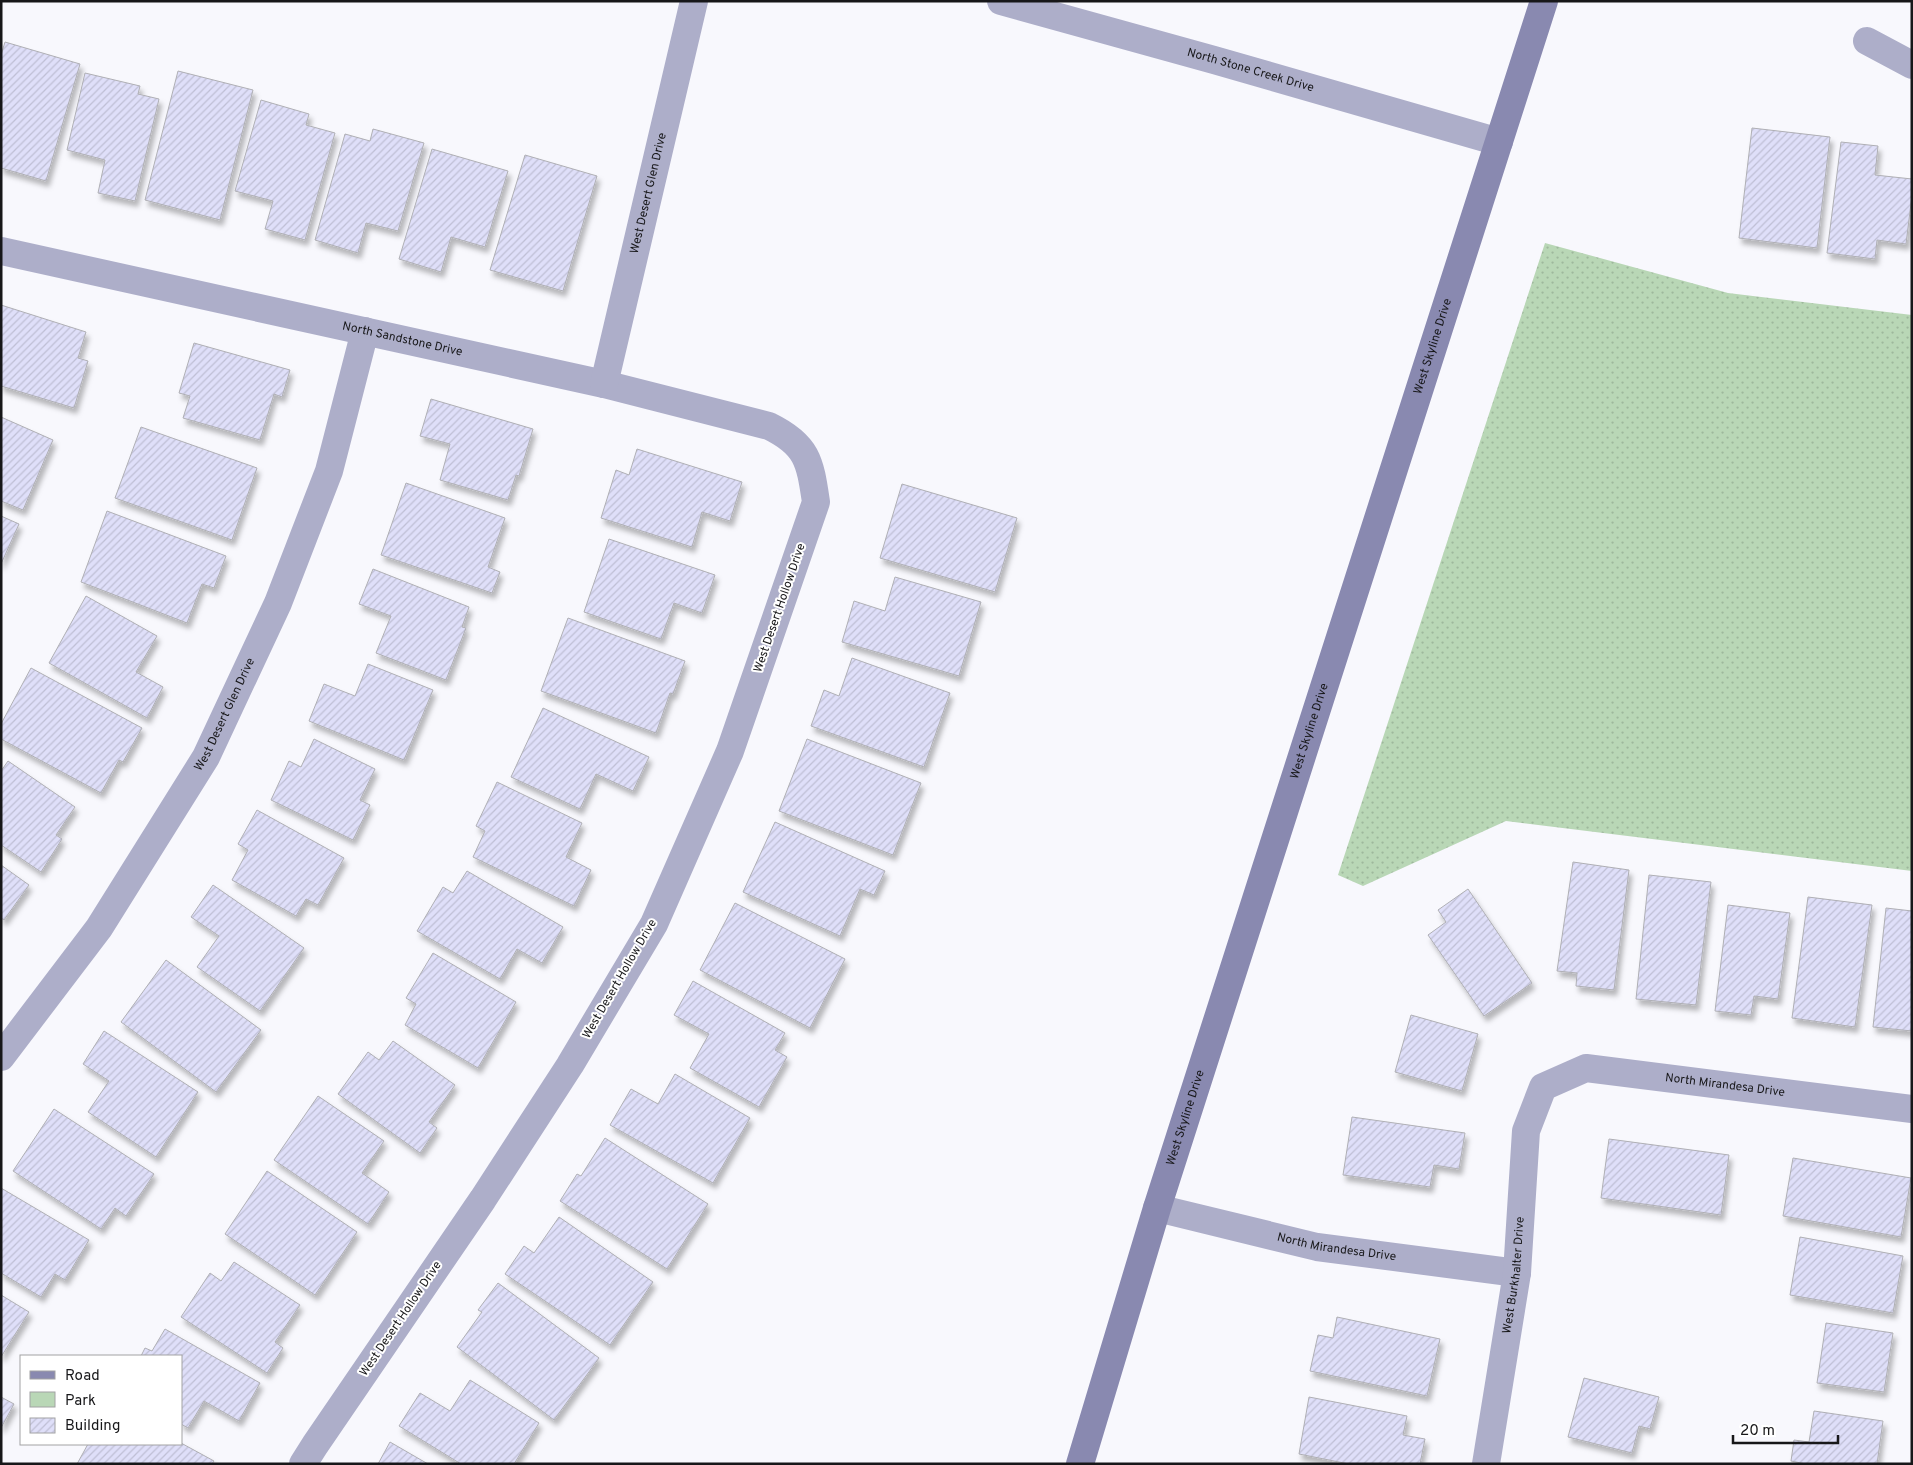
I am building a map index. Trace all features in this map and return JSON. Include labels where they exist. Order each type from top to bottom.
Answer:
[{"type":"street","name":"West Desert Glen Drive","points":[[604,384],[694,1]]},
{"type":"street","name":"North Stone Creek Drive","points":[[1001,1],[1499,142]]},
{"type":"street","name":"West Skyline Drive","points":[[1080,1464],[1158,1208],[1544,1]]},
{"type":"street","points":[[1867,41],[1912,66]]},
{"type":"street","name":"North Sandstone Drive","points":[[1,251],[604,384],[769,426],[784,433],[798,444]]},
{"type":"street","name":"West Desert Glen Drive","points":[[1,1057],[99,928],[206,757],[278,603],[329,471],[365,331]]},
{"type":"street","name":"West Desert Hollow Drive","points":[[303,1464],[314,1445],[483,1199],[570,1065],[654,924],[730,751],[816,502],[812,472],[798,444]]},
{"type":"street","name":"North Mirandesa Drive","points":[[1543,1087],[1586,1068],[1912,1109]]},
{"type":"street","name":"West Burkhalter Drive","points":[[1486,1464],[1517,1273],[1526,1131],[1543,1087]]},
{"type":"street","name":"North Mirandesa Drive","points":[[1158,1208],[1318,1247],[1517,1273]]},
{"type":"green space","points":[[1545,243],[1728,293],[1912,315],[1912,871],[1506,821],[1363,886],[1338,875]]},
{"type":"building","points":[[5,42],[80,64],[46,181],[1,168],[1,55]]},
{"type":"building","points":[[178,71],[253,90],[220,220],[145,200]]},
{"type":"building","points":[[85,73],[140,86],[138,94],[159,99],[135,201],[98,193],[105,160],[67,150]]},
{"type":"building","points":[[261,100],[309,114],[306,125],[335,133],[305,240],[265,229],[273,201],[235,191]]},
{"type":"building","points":[[1752,128],[1830,137],[1817,248],[1739,238]]},
{"type":"building","points":[[373,129],[424,143],[398,231],[366,223],[358,253],[315,240],[345,134],[370,141]]},
{"type":"building","points":[[1841,142],[1878,146],[1875,175],[1912,179],[1906,244],[1877,240],[1875,259],[1827,253]]},
{"type":"building","points":[[432,149],[508,171],[485,247],[451,237],[441,272],[399,259]]},
{"type":"building","points":[[525,155],[597,176],[563,291],[490,270]]},
{"type":"building","points":[[1,305],[86,332],[78,358],[88,361],[74,408],[1,386]]},
{"type":"building","points":[[194,343],[290,370],[282,397],[274,394],[260,440],[183,418],[190,396],[179,393]]},
{"type":"building","points":[[431,399],[533,429],[519,476],[516,475],[508,500],[440,480],[450,444],[420,436]]},
{"type":"building","points":[[1,417],[53,440],[23,510],[1,501]]},
{"type":"building","points":[[141,427],[257,468],[232,540],[115,498]]},
{"type":"building","points":[[637,449],[742,482],[730,521],[702,512],[692,547],[601,518],[616,470],[629,475]]},
{"type":"building","points":[[406,483],[505,518],[488,567],[500,572],[492,593],[381,555]]},
{"type":"building","points":[[902,484],[1017,518],[995,592],[880,558]]},
{"type":"building","points":[[107,511],[226,556],[214,588],[202,584],[187,623],[81,582]]},
{"type":"building","points":[[1,516],[19,524],[1,564]]},
{"type":"building","points":[[609,539],[715,575],[702,613],[674,603],[661,639],[584,612]]},
{"type":"building","points":[[373,569],[469,607],[462,627],[466,628],[446,680],[376,653],[391,616],[359,604]]},
{"type":"building","points":[[895,577],[981,602],[959,676],[842,642],[854,601],[885,611]]},
{"type":"building","points":[[86,596],[157,636],[136,672],[163,687],[147,718],[49,663]]},
{"type":"building","points":[[568,618],[685,661],[673,694],[670,693],[656,733],[541,691]]},
{"type":"building","points":[[852,658],[950,693],[924,767],[811,726],[824,690],[839,696]]},
{"type":"building","points":[[368,664],[433,690],[404,760],[309,721],[324,684],[355,696]]},
{"type":"building","points":[[31,668],[142,728],[123,762],[119,760],[101,793],[1,739],[1,724]]},
{"type":"building","points":[[543,708],[649,757],[633,791],[596,774],[580,809],[511,777]]},
{"type":"building","points":[[314,739],[375,769],[360,800],[370,805],[353,840],[271,800],[289,761],[301,767]]},
{"type":"building","points":[[807,739],[921,783],[893,855],[779,811]]},
{"type":"building","points":[[8,761],[75,807],[56,835],[62,839],[41,872],[1,845],[1,771]]},
{"type":"building","points":[[497,782],[582,823],[566,857],[591,870],[574,906],[473,857],[485,831],[476,826]]},
{"type":"building","points":[[257,810],[344,858],[318,905],[306,899],[296,916],[232,880],[248,850],[238,844]]},
{"type":"building","points":[[775,822],[885,871],[874,895],[860,889],[840,936],[743,892]]},
{"type":"building","points":[[1573,862],[1629,870],[1614,990],[1576,986],[1577,973],[1557,971]]},
{"type":"building","points":[[1,865],[29,885],[4,920],[1,918]]},
{"type":"building","points":[[467,871],[563,927],[542,963],[517,949],[500,979],[417,931],[443,887],[453,893]]},
{"type":"building","points":[[1649,875],[1711,882],[1696,1005],[1636,999]]},
{"type":"building","points":[[213,885],[304,948],[260,1011],[197,967],[219,936],[191,917]]},
{"type":"building","points":[[1468,889],[1532,983],[1484,1016],[1428,935],[1446,922],[1438,910]]},
{"type":"building","points":[[1808,897],[1872,905],[1855,1027],[1792,1018]]},
{"type":"building","points":[[735,903],[845,959],[810,1028],[700,970]]},
{"type":"building","points":[[1728,905],[1790,913],[1778,999],[1754,996],[1751,1015],[1715,1011]]},
{"type":"building","points":[[1886,908],[1912,911],[1912,1031],[1873,1027]]},
{"type":"building","points":[[433,953],[516,1002],[478,1068],[405,1025],[416,1004],[406,998]]},
{"type":"building","points":[[166,960],[261,1030],[216,1092],[121,1022]]},
{"type":"building","points":[[693,981],[785,1033],[775,1050],[787,1057],[759,1107],[690,1068],[709,1034],[674,1015]]},
{"type":"building","points":[[1411,1015],[1478,1034],[1462,1091],[1395,1072]]},
{"type":"building","points":[[104,1031],[198,1092],[156,1157],[88,1112],[109,1081],[83,1064]]},
{"type":"building","points":[[393,1041],[455,1085],[429,1122],[437,1128],[420,1153],[338,1094],[368,1052],[379,1060]]},
{"type":"building","points":[[675,1074],[750,1118],[713,1183],[610,1125],[631,1089],[658,1104]]},
{"type":"building","points":[[318,1096],[384,1141],[362,1173],[389,1192],[368,1224],[274,1160]]},
{"type":"building","points":[[54,1109],[154,1174],[126,1216],[115,1208],[101,1229],[13,1171]]},
{"type":"building","points":[[1352,1117],[1465,1133],[1459,1169],[1434,1165],[1430,1187],[1343,1175]]},
{"type":"building","points":[[605,1138],[708,1204],[667,1269],[560,1201],[577,1174],[581,1176]]},
{"type":"building","points":[[1609,1139],[1729,1155],[1721,1215],[1601,1198]]},
{"type":"building","points":[[1793,1158],[1911,1178],[1901,1237],[1783,1216]]},
{"type":"building","points":[[267,1171],[357,1232],[315,1295],[225,1234]]},
{"type":"building","points":[[1,1188],[89,1240],[65,1280],[55,1274],[41,1297],[1,1273]]},
{"type":"building","points":[[559,1217],[653,1282],[610,1345],[505,1274],[524,1246],[534,1253]]},
{"type":"building","points":[[1800,1237],[1903,1256],[1893,1313],[1790,1295]]},
{"type":"building","points":[[234,1262],[300,1305],[275,1342],[283,1348],[267,1373],[181,1317],[210,1273],[221,1281]]},
{"type":"building","points":[[498,1283],[599,1358],[554,1420],[457,1347],[482,1312],[478,1310]]},
{"type":"building","points":[[1,1295],[29,1312],[1,1357]]},
{"type":"building","points":[[1337,1317],[1440,1339],[1427,1396],[1310,1371],[1318,1335],[1333,1338]]},
{"type":"building","points":[[1826,1323],[1893,1333],[1884,1392],[1817,1383]]},
{"type":"building","points":[[165,1329],[260,1383],[239,1421],[204,1401],[188,1428],[182,1425],[182,1355],[142,1355],[145,1348],[152,1351]]},
{"type":"building","points":[[1584,1378],[1659,1397],[1650,1429],[1639,1426],[1632,1453],[1568,1437]]},
{"type":"building","points":[[470,1380],[539,1423],[514,1464],[461,1464],[399,1426],[420,1393],[450,1411]]},
{"type":"building","points":[[1,1397],[14,1404],[1,1428]]},
{"type":"building","points":[[1309,1397],[1407,1416],[1403,1435],[1425,1439],[1420,1464],[1349,1464],[1299,1454]]},
{"type":"building","points":[[1814,1411],[1883,1421],[1877,1464],[1806,1464],[1791,1461],[1794,1440],[1809,1442]]},
{"type":"building","points":[[390,1442],[428,1464],[378,1464]]},
{"type":"building","points":[[182,1444],[214,1461],[212,1464],[77,1464],[87,1445]]}]
